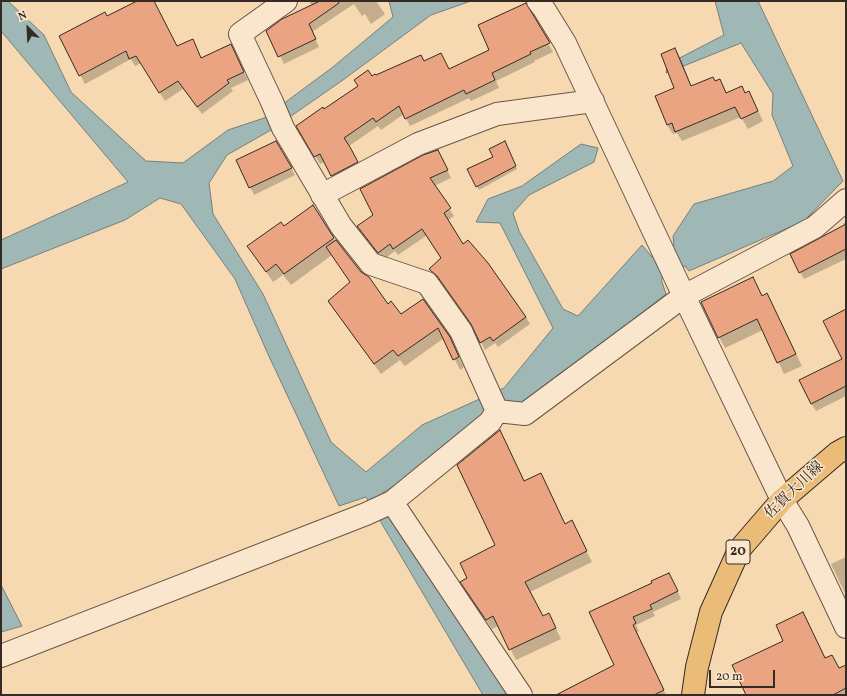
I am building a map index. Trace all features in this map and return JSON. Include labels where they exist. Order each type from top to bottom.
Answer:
[{"type":"main road","name":"佐賀大川線","points":[[693,695],[697,666],[710,612],[739,550],[782,500],[837,453],[846,448]]},
{"type":"street","points":[[286,1],[240,34],[283,128],[342,226],[371,264],[427,283],[461,331],[497,411]]},
{"type":"street","points":[[538,1],[565,43],[679,287],[782,500],[798,526],[846,627]]},
{"type":"street","points":[[322,195],[418,144],[497,114],[593,101]]},
{"type":"street","points":[[497,411],[524,414],[679,287],[814,227],[846,200]]},
{"type":"street","points":[[1,656],[366,514],[392,502],[490,422],[497,411]]},
{"type":"street","points":[[392,502],[521,695]]},
{"type":"water","points":[[1,1],[8,1],[44,35],[71,92],[146,161],[183,163],[228,130],[264,118],[333,67],[393,17],[389,1],[471,1],[431,15],[343,80],[271,130],[227,155],[209,183],[213,214],[263,294],[331,442],[366,472],[422,425],[504,388],[553,328],[500,223],[476,222],[488,199],[522,186],[581,144],[598,148],[594,162],[529,195],[513,213],[519,231],[563,309],[578,316],[642,245],[653,258],[674,246],[673,236],[694,204],[773,181],[793,166],[772,115],[773,94],[741,43],[666,73],[668,64],[724,35],[715,1],[758,1],[843,181],[804,221],[689,271],[685,266],[661,279],[666,294],[604,343],[519,406],[507,401],[483,416],[404,480],[382,493],[507,695],[483,695],[366,497],[339,506],[267,352],[235,279],[181,204],[160,198],[125,220],[1,269],[1,240],[128,182],[1,31]]},
{"type":"water","points":[[1,585],[22,626],[1,632]]},
{"type":"building","points":[[137,1],[154,1],[177,46],[193,39],[201,58],[231,44],[244,72],[227,80],[229,83],[197,107],[178,81],[159,93],[136,56],[129,59],[126,51],[79,76],[59,36],[105,12],[107,16]]},
{"type":"building","points":[[320,1],[338,1],[339,3],[309,24],[316,39],[278,57],[266,31],[282,19]]},
{"type":"building","points":[[526,3],[550,43],[492,73],[495,80],[466,94],[464,90],[405,119],[399,106],[376,122],[373,118],[344,138],[358,162],[331,176],[320,154],[314,157],[296,126],[323,107],[324,109],[358,86],[354,80],[368,70],[372,76],[375,74],[376,75],[421,55],[424,61],[441,53],[449,69],[489,50],[478,25]]},
{"type":"building","points":[[675,48],[691,86],[713,77],[715,81],[720,79],[726,93],[742,86],[745,93],[749,91],[758,111],[741,119],[735,107],[675,132],[672,123],[667,125],[655,96],[674,88],[661,54]]},
{"type":"building","points":[[276,141],[292,168],[249,188],[236,160]]},
{"type":"building","points":[[505,141],[516,166],[476,187],[467,169],[493,157],[489,149]]},
{"type":"building","points":[[438,150],[448,170],[430,178],[451,208],[444,213],[463,244],[468,240],[488,263],[526,317],[493,341],[490,337],[480,343],[471,324],[437,276],[429,269],[441,258],[422,229],[393,249],[390,244],[378,253],[357,226],[373,215],[360,189],[423,155]]},
{"type":"building","points":[[313,205],[334,238],[284,274],[276,264],[266,272],[247,246],[281,222],[284,226]]},
{"type":"building","points":[[846,224],[846,249],[799,273],[790,254]]},
{"type":"building","points":[[336,240],[361,272],[369,277],[388,304],[391,301],[401,314],[423,299],[450,337],[459,357],[453,360],[438,328],[398,356],[393,350],[374,364],[328,301],[350,282],[326,247]]},
{"type":"building","points":[[753,277],[762,296],[767,293],[796,354],[777,363],[757,319],[718,338],[701,302]]},
{"type":"building","points":[[846,309],[846,386],[811,404],[799,380],[842,359],[823,321]]},
{"type":"building","points":[[500,430],[524,481],[541,473],[565,524],[572,520],[587,551],[525,582],[543,616],[549,613],[556,628],[509,650],[493,616],[486,620],[460,582],[467,578],[460,563],[495,545],[457,465]]},
{"type":"building","points":[[669,573],[678,591],[650,605],[652,609],[633,617],[636,623],[633,625],[664,690],[654,695],[556,695],[614,665],[589,612],[652,583],[651,581]]},
{"type":"building","points":[[803,612],[825,658],[832,655],[839,668],[846,665],[846,688],[833,695],[746,695],[732,665],[783,641],[776,625]]}]
